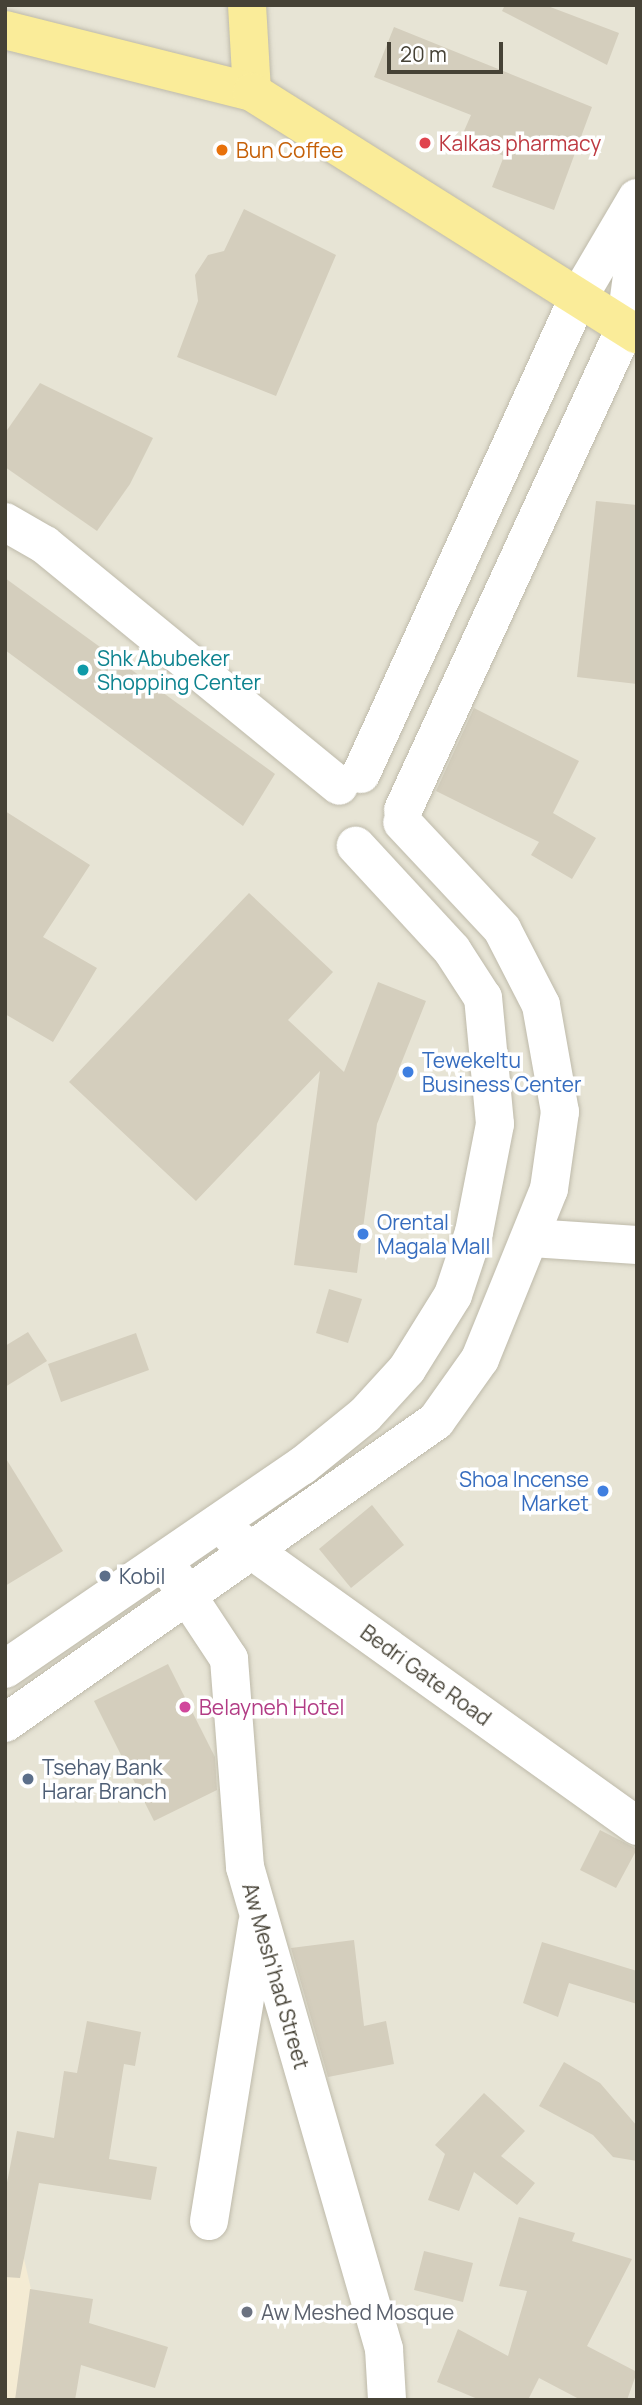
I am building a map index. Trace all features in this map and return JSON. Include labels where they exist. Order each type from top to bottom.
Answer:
[{"type":"main road","points":[[247,5],[252,92]]},
{"type":"main road","points":[[5,30],[252,92],[631,331]]},
{"type":"street","points":[[5,1669],[302,1466],[365,1415],[407,1369],[453,1295],[488,1176],[495,1124],[483,998],[452,950],[356,846],[337,832],[331,821],[330,808],[350,780],[463,556],[578,298],[637,198]]},
{"type":"street","points":[[356,846],[379,846],[397,832],[509,583],[631,331],[637,238]]},
{"type":"street","points":[[5,522],[45,545],[350,780],[385,779],[401,798],[402,816],[502,929],[541,1005],[560,1112],[549,1189],[532,1238],[480,1359],[436,1421],[5,1723]]},
{"type":"street","points":[[463,556],[509,583]]},
{"type":"street","points":[[487,1029],[541,1005]]},
{"type":"street","points":[[532,1238],[637,1245]]},
{"type":"street","points":[[434,1326],[480,1359]]},
{"type":"street","name":"Bedri Gate Road","points":[[216,1525],[637,1826]]},
{"type":"street","name":"Aw Mesh'had Street","points":[[164,1560],[229,1660],[245,1867],[384,2349],[387,2400]]},
{"type":"street","points":[[209,2221],[259,1914]]},
{"type":"shaded area","points":[[5,5],[637,5],[637,2400],[5,2400]]},
{"type":"shaded area","points":[[5,2176],[53,2385],[50,2400],[5,2400]]},
{"type":"building","points":[[505,5],[545,5],[619,33],[607,65],[502,11]]},
{"type":"building","points":[[394,27],[592,107],[554,210],[492,187],[504,156],[461,138],[471,115],[374,77]]},
{"type":"building","points":[[244,209],[336,255],[276,396],[177,357],[198,301],[195,275],[208,255],[224,251]]},
{"type":"building","points":[[40,383],[153,438],[130,484],[97,531],[5,467],[5,433]]},
{"type":"building","points":[[596,501],[637,505],[637,684],[577,677]]},
{"type":"building","points":[[5,578],[275,774],[243,826],[5,650]]},
{"type":"building","points":[[474,708],[579,761],[553,813],[596,838],[572,879],[531,855],[539,842],[436,791]]},
{"type":"building","points":[[5,811],[90,865],[43,937],[97,968],[53,1042],[5,1014]]},
{"type":"building","points":[[249,893],[333,972],[288,1020],[344,1072],[378,982],[426,1001],[377,1124],[357,1273],[294,1265],[320,1071],[196,1201],[69,1082]]},
{"type":"building","points":[[329,1289],[362,1299],[348,1343],[316,1333]]},
{"type":"building","points":[[28,1332],[47,1361],[5,1387],[5,1346]]},
{"type":"building","points":[[136,1333],[149,1370],[61,1402],[48,1364]]},
{"type":"building","points":[[5,1457],[63,1551],[5,1586]]},
{"type":"building","points":[[372,1505],[404,1545],[351,1588],[319,1549]]},
{"type":"building","points":[[168,1664],[215,1757],[217,1790],[154,1821],[94,1701]]},
{"type":"building","points":[[600,1830],[637,1849],[616,1888],[580,1870]]},
{"type":"building","points":[[354,1940],[364,2026],[386,2021],[394,2064],[328,2077],[291,1948]]},
{"type":"building","points":[[542,1942],[637,1971],[637,2004],[569,1983],[558,2017],[523,2003]]},
{"type":"building","points":[[87,2021],[141,2032],[135,2066],[124,2064],[109,2159],[157,2167],[151,2200],[39,2183],[20,2278],[5,2277],[5,2193],[17,2131],[54,2138],[64,2071],[77,2073]]},
{"type":"building","points":[[564,2062],[600,2083],[637,2126],[637,2161],[613,2157],[593,2135],[539,2106]]},
{"type":"building","points":[[484,2093],[525,2131],[501,2156],[535,2183],[517,2205],[474,2172],[459,2211],[428,2200],[445,2154],[435,2145]]},
{"type":"building","points":[[519,2217],[575,2233],[572,2241],[632,2259],[587,2346],[637,2372],[627,2400],[581,2400],[539,2378],[528,2400],[480,2400],[437,2382],[458,2329],[508,2356],[527,2291],[499,2286]]},
{"type":"building","points":[[424,2251],[473,2263],[463,2302],[414,2290]]},
{"type":"building","points":[[30,2289],[93,2299],[89,2323],[168,2347],[155,2388],[81,2365],[75,2400],[15,2400]]},
{"type":"place","name":"Kalkas pharmacy","points":[[425,143]]},
{"type":"place","name":"Bun Coffee","points":[[222,150]]},
{"type":"place","name":"Shk Abubeker Shopping Center","points":[[83,670]]},
{"type":"place","name":"Tewekeltu Business Center","points":[[408,1072]]},
{"type":"place","name":"Orental Magala Mall","points":[[363,1234]]},
{"type":"place","name":"Shoa Incense Market","points":[[603,1491]]},
{"type":"place","name":"Kobil","points":[[105,1576]]},
{"type":"place","name":"Belayneh Hotel","points":[[185,1707]]},
{"type":"place","name":"Tsehay Bank Harar Branch","points":[[28,1779]]},
{"type":"place","name":"Aw Meshed Mosque","points":[[247,2312]]}]
